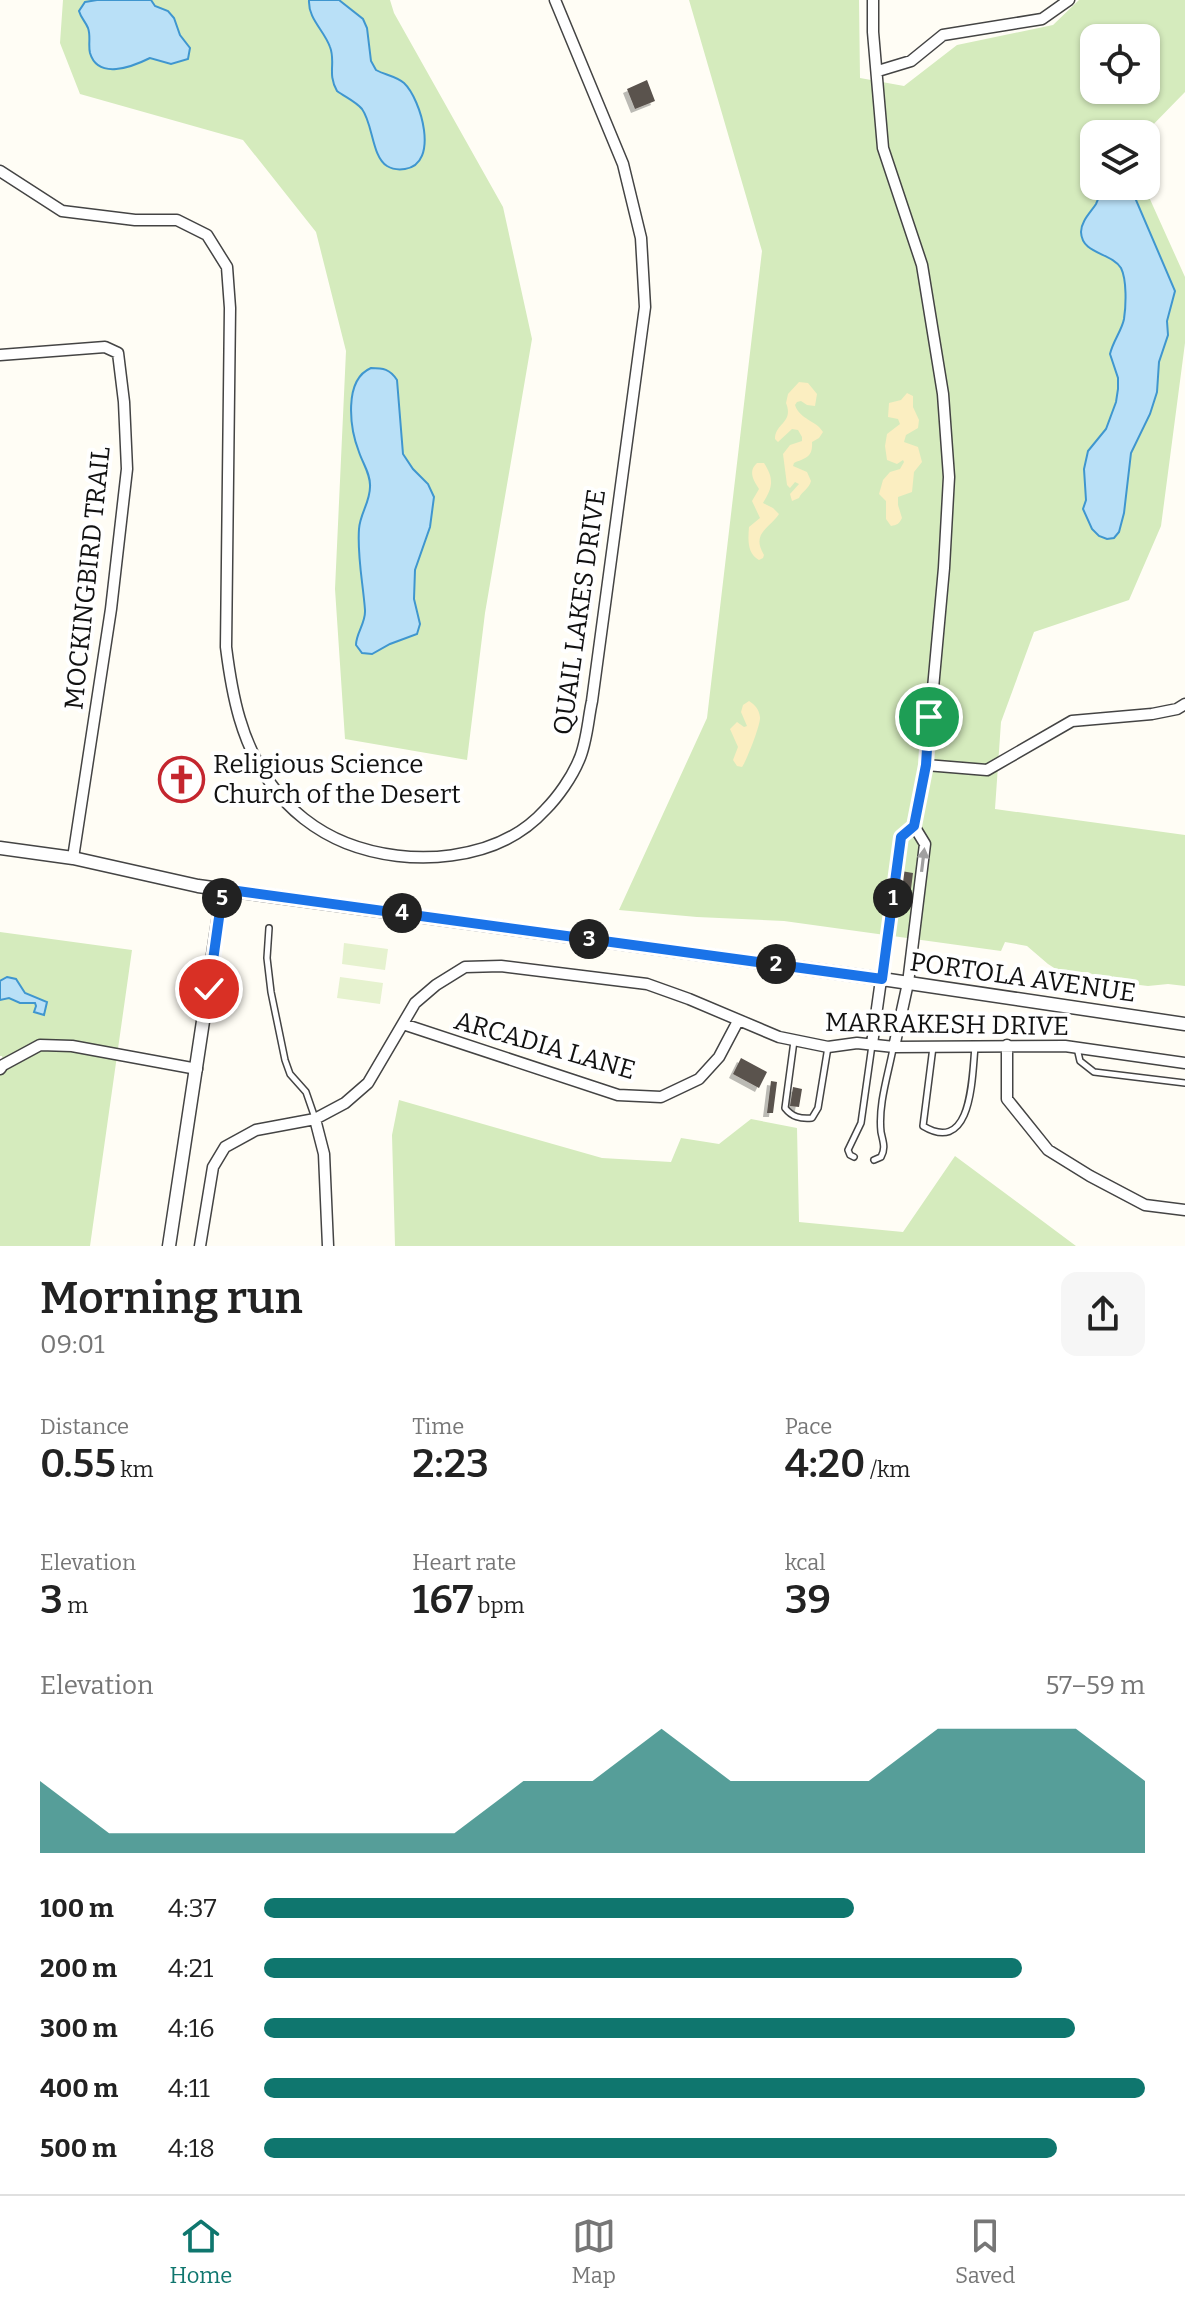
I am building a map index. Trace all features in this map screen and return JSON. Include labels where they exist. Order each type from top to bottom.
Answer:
[{"type":"street","name":"QUAIL LAKES DRIVE","points":[[0,171],[62,211],[135,220],[177,220],[207,235],[227,267],[230,308],[226,647],[231,689],[242,730],[271,784],[311,824],[362,848],[403,855],[448,857],[490,847],[528,827],[545,810],[580,759],[592,701],[645,307],[641,238],[623,164],[555,0]]},
{"type":"street","points":[[872,1044],[901,837],[914,826],[926,765],[949,477],[943,394],[922,265],[883,148],[873,0]]},
{"type":"street","points":[[878,71],[911,61],[943,35],[1042,19],[1069,0]]},
{"type":"street","name":"MOCKINGBIRD TRAIL","points":[[0,355],[105,347],[118,353],[124,402],[126,484],[111,609],[73,858]]},
{"type":"street","points":[[926,765],[987,770],[1072,721],[1152,714],[1177,709],[1185,704]]},
{"type":"street","points":[[894,1047],[908,983],[925,844],[914,826]]},
{"type":"street","name":"PORTOLA AVENUE","points":[[0,848],[73,858],[198,886],[882,979],[1185,1024]]},
{"type":"street","points":[[169,1246],[223,889]]},
{"type":"street","name":"MARRAKESH DRIVE","points":[[200,1246],[213,1167],[225,1147],[256,1130],[315,1119],[345,1103],[368,1083],[415,1003],[465,967],[501,966],[647,984],[779,1037],[828,1047],[857,1043],[894,1047],[1007,1045],[1077,1048],[1185,1063]]},
{"type":"street","name":"ARCADIA LANE","points":[[403,1024],[618,1095],[661,1097],[699,1079],[719,1057],[738,1021]]},
{"type":"street","points":[[0,1069],[40,1045],[72,1046],[197,1069]]},
{"type":"street","points":[[1007,1045],[1007,1099],[1048,1150],[1145,1205],[1185,1210]]},
{"type":"street","points":[[315,1119],[324,1154],[328,1246]]},
{"type":"lane","points":[[269,928],[269,980],[285,1060],[290,1074],[306,1092],[315,1119]]},
{"type":"lane","points":[[794,1040],[785,1108],[790,1115],[802,1119],[812,1118],[818,1108],[828,1047]]},
{"type":"lane","points":[[854,1157],[848,1150],[861,1123],[872,1044]]},
{"type":"lane","points":[[933,1047],[923,1126],[930,1130],[951,1132],[960,1125],[968,1104],[975,1046]]},
{"type":"lane","points":[[874,1160],[885,1151],[881,1110],[894,1047]]},
{"type":"lane","points":[[1077,1048],[1080,1061],[1094,1072],[1185,1083]]},
{"type":"green space","points":[[63,0],[390,0],[394,13],[503,207],[532,339],[485,613],[467,760],[345,739],[335,589],[346,351],[316,232],[243,140],[80,94],[60,43]]},
{"type":"green space","points":[[689,0],[859,0],[860,78],[904,86],[957,45],[1053,25],[1079,0],[1185,0],[1185,92],[1158,120],[1080,120],[1080,200],[1150,200],[1185,277],[1185,343],[1161,526],[1129,600],[1034,632],[1001,722],[995,809],[1185,835],[1185,986],[1148,986],[1106,981],[1088,972],[1062,973],[1027,946],[1005,942],[1001,951],[784,921],[619,910],[707,718],[762,251]]},
{"type":"green space","points":[[0,932],[132,950],[90,1246],[0,1246],[0,1073],[4,1067],[0,1056]]},
{"type":"green space","points":[[344,943],[388,949],[385,970],[342,964]]},
{"type":"green space","points":[[340,977],[383,983],[380,1004],[337,998]]},
{"type":"green space","points":[[399,1100],[602,1158],[671,1162],[681,1138],[719,1144],[751,1119],[797,1128],[799,1222],[903,1232],[955,1156],[1076,1246],[395,1246],[392,1135]]},
{"type":"sand","points":[[799,382],[808,383],[817,394],[815,406],[801,401],[795,405],[797,410],[823,432],[812,442],[810,454],[794,463],[793,466],[807,472],[811,481],[799,498],[792,501],[790,494],[799,484],[795,482],[790,488],[787,485],[783,454],[790,445],[802,441],[802,437],[798,430],[792,429],[778,442],[775,439],[788,415],[788,394]]},
{"type":"sand","points":[[907,393],[913,396],[913,407],[919,420],[918,428],[906,435],[904,442],[918,447],[922,462],[914,472],[912,492],[898,497],[902,518],[898,524],[891,526],[886,519],[886,501],[879,494],[883,480],[890,472],[900,469],[904,462],[897,464],[887,460],[887,434],[900,424],[898,419],[888,417],[889,403],[901,400]]},
{"type":"sand","points":[[757,463],[764,463],[771,479],[763,503],[779,514],[760,536],[764,555],[759,560],[750,550],[748,537],[749,527],[760,518],[752,501],[759,489],[752,472]]},
{"type":"sand","points":[[749,701],[758,709],[760,721],[742,767],[733,760],[738,747],[730,729],[737,722],[747,726],[741,712],[743,705]]},
{"type":"water","points":[[151,0],[155,6],[168,11],[190,48],[188,59],[171,64],[150,58],[116,69],[100,66],[90,53],[89,31],[79,11],[85,2]]},
{"type":"water","points":[[309,0],[339,0],[363,19],[371,61],[376,70],[401,81],[410,91],[424,130],[425,144],[416,165],[398,169],[382,162],[366,115],[334,85],[330,47],[311,13]]},
{"type":"water","points":[[1136,200],[1175,291],[1167,321],[1168,335],[1159,362],[1157,392],[1131,453],[1119,532],[1114,538],[1107,539],[1092,529],[1083,509],[1086,500],[1084,469],[1088,451],[1106,429],[1116,402],[1118,378],[1110,354],[1123,323],[1125,286],[1121,268],[1091,249],[1083,239],[1081,228],[1084,220],[1097,202]]},
{"type":"water","points":[[371,368],[386,370],[397,380],[403,454],[428,484],[434,497],[430,527],[415,570],[414,599],[420,624],[417,634],[372,654],[362,653],[356,645],[365,615],[359,529],[370,483],[351,418],[356,383]]},
{"type":"water","points":[[7,977],[16,979],[25,993],[47,1002],[44,1015],[34,1012],[35,1003],[20,1003],[9,998],[0,1000],[0,981]]},
{"type":"building","points":[[647,80],[655,101],[635,109],[627,89]]},
{"type":"building","points":[[901,871],[913,873],[909,905],[896,903]]},
{"type":"building","points":[[741,1058],[767,1072],[759,1088],[733,1074]]},
{"type":"building","points":[[771,1081],[777,1082],[773,1113],[767,1113]]},
{"type":"building","points":[[793,1087],[802,1089],[799,1107],[790,1106]]},
{"type":"place","name":"Religious Science Church of the Desert","points":[[182,779]]},
{"type":"route","points":[[209,989],[223,889],[882,979],[901,837],[914,826],[926,765],[929,717]]}]
